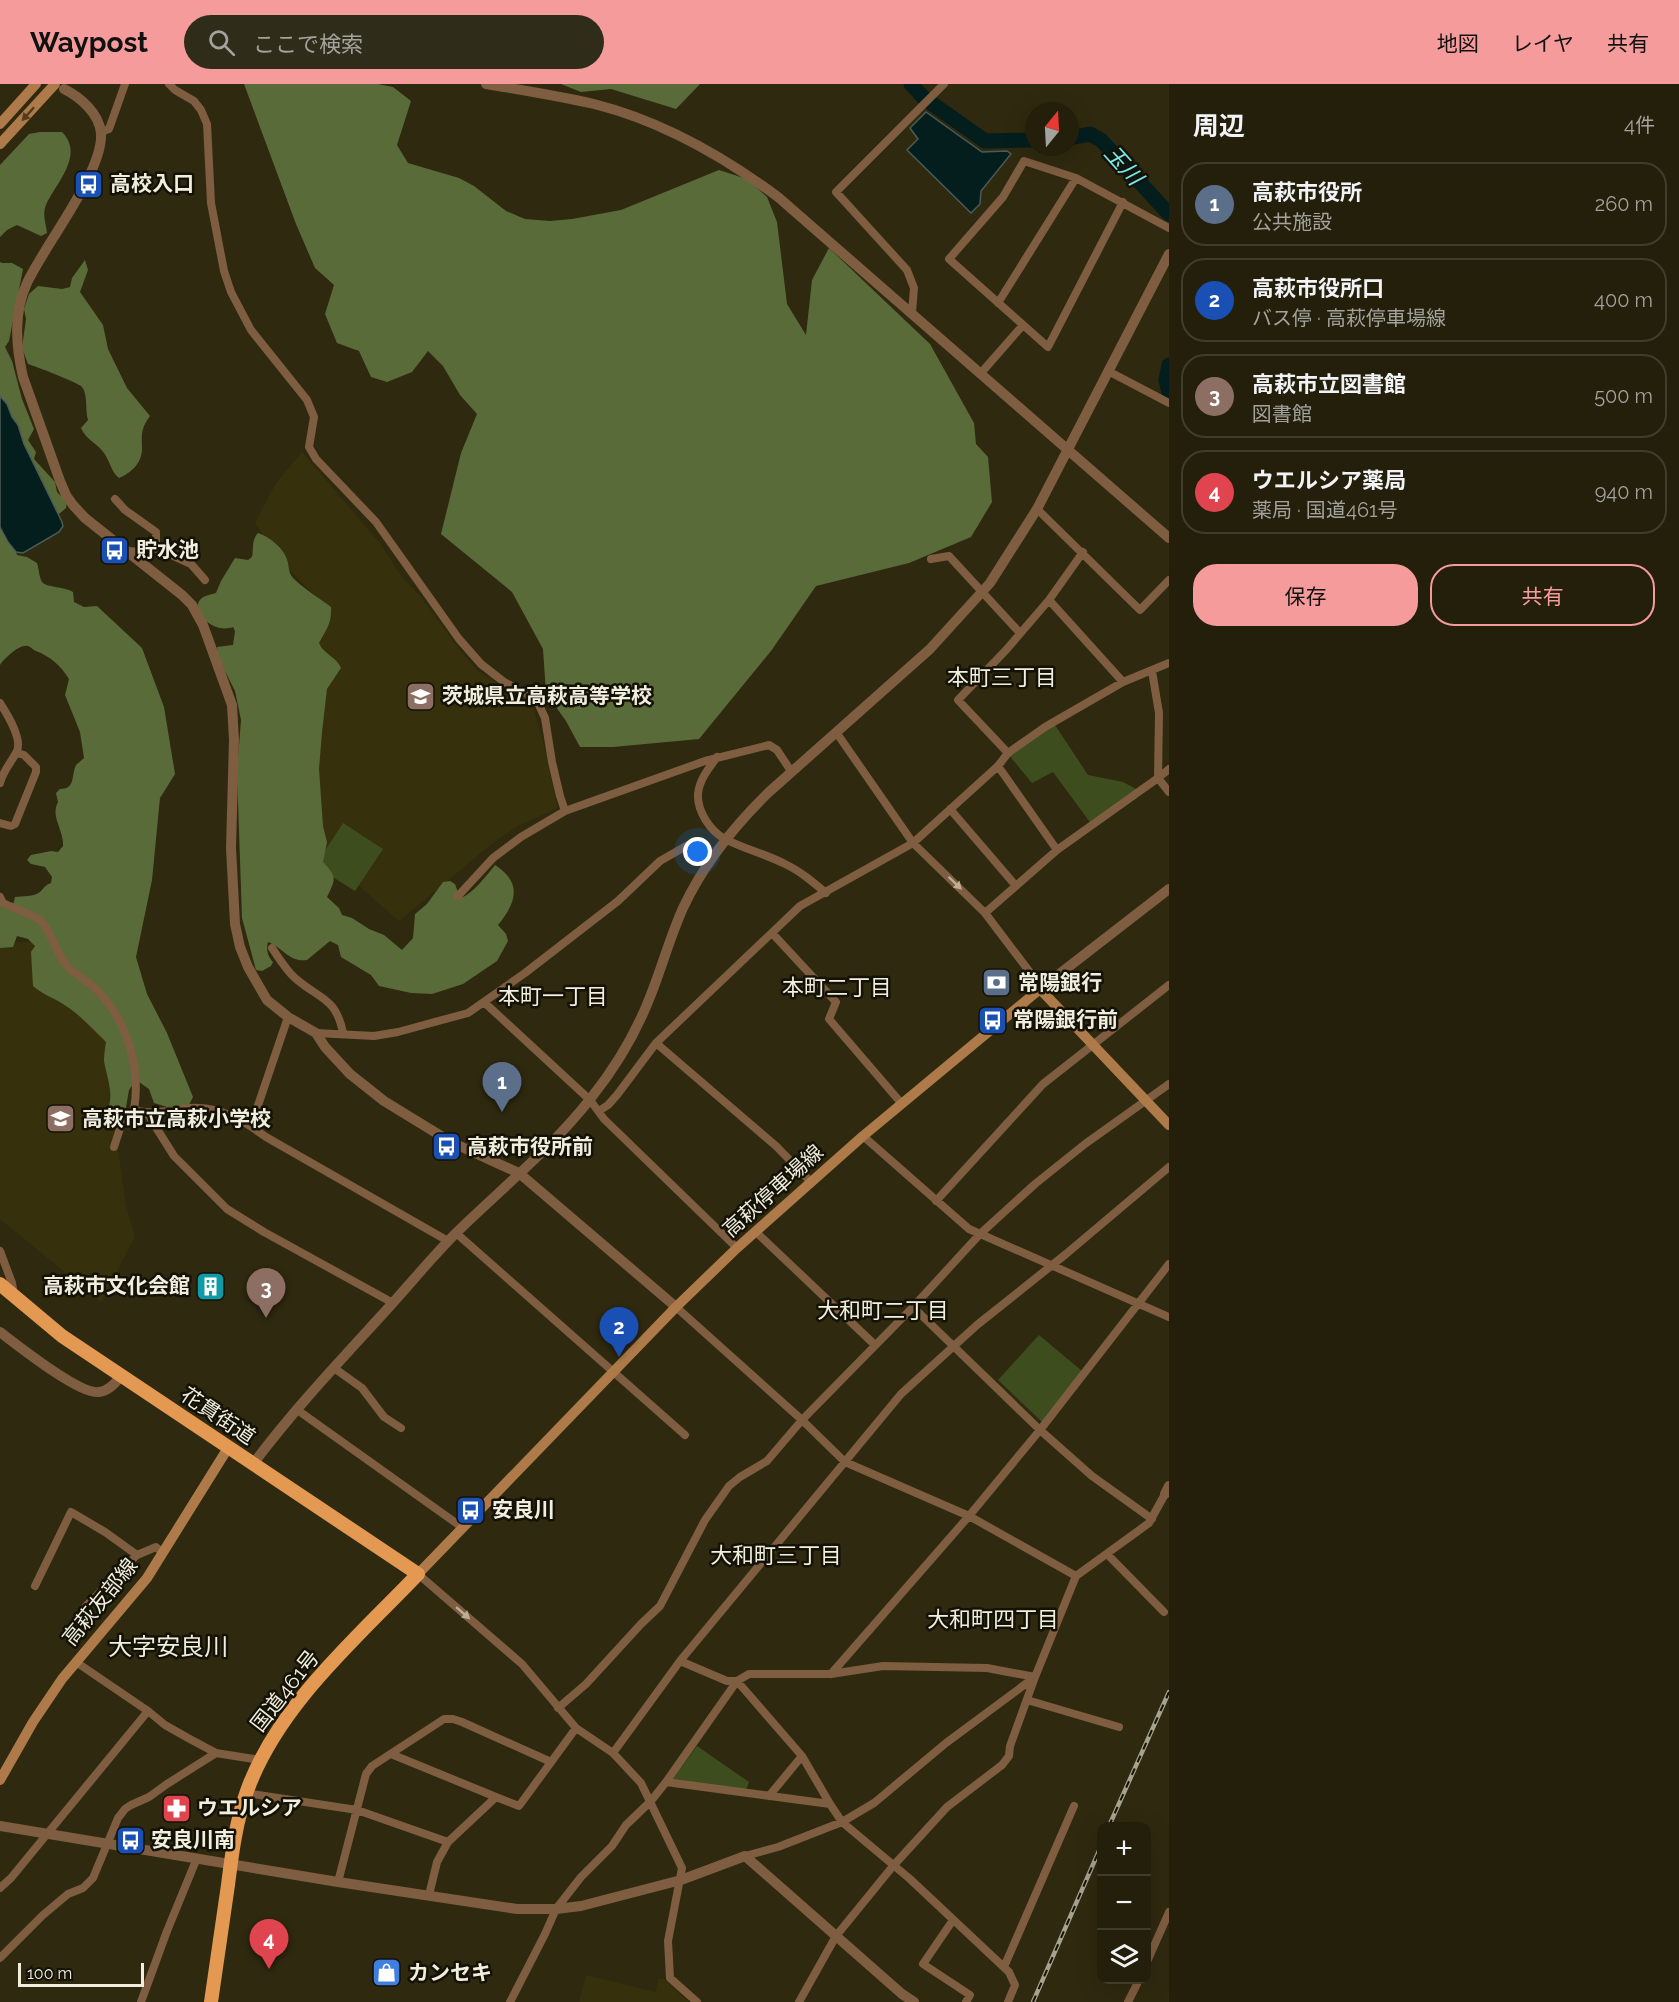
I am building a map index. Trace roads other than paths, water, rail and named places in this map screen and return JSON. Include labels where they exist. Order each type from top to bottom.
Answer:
[{"type":"highway","name":"花貫街道","points":[[0,1284],[62,1336],[418,1574]]},
{"type":"highway","name":"国道461号","points":[[211,2002],[240,1811],[260,1760],[299,1701],[418,1574]]},
{"type":"main road","points":[[0,124],[36,84]]},
{"type":"main road","points":[[0,144],[60,86]]},
{"type":"main road","points":[[1040,989],[1169,1125]]},
{"type":"main road","name":"高萩停車場線","points":[[418,1574],[676,1307],[755,1231],[863,1136],[1040,989]]},
{"type":"main road","name":"高萩友部線","points":[[0,1780],[33,1722],[62,1679],[129,1600],[163,1553],[228,1448]]},
{"type":"street","points":[[101,132],[109,129],[125,84]]},
{"type":"street","points":[[169,84],[194,101],[207,124],[212,202],[224,271],[231,292],[251,330],[307,400],[314,417],[309,447],[315,459],[376,522],[459,639],[481,664],[504,682],[527,694],[539,705],[545,718],[552,762],[565,811]]},
{"type":"street","points":[[486,84],[596,105],[675,134],[751,176],[778,196],[1169,538]]},
{"type":"street","points":[[912,313],[914,288],[907,270],[836,192],[944,84]]},
{"type":"street","points":[[60,86],[88,106],[101,132],[97,158],[91,172],[27,283],[20,304],[17,340],[23,377],[66,495],[85,518],[192,605],[227,687],[233,720],[231,848],[235,924],[240,947],[258,987],[267,1000],[288,1017],[316,1033],[325,1047],[350,1074],[384,1101],[452,1142],[519,1173],[676,1307],[802,1420],[845,1462],[969,1516],[1076,1576]]},
{"type":"street","points":[[1123,202],[1048,347],[949,259],[1003,197],[1024,160],[1076,178],[1123,202],[1169,228]]},
{"type":"street","points":[[998,303],[1076,178]]},
{"type":"street","points":[[253,1464],[296,1409],[452,1237],[532,1162],[590,1100],[638,1024],[684,906],[712,856],[725,839],[747,813],[791,771],[930,649],[990,583],[1037,509],[1169,254]]},
{"type":"street","points":[[981,374],[1023,324]]},
{"type":"street","points":[[1108,371],[1169,403]]},
{"type":"street","points":[[115,499],[125,510],[156,532],[156,548]]},
{"type":"street","points":[[1037,509],[1140,610],[1169,580]]},
{"type":"street","points":[[127,551],[145,552],[156,548],[191,564],[205,580]]},
{"type":"street","points":[[1008,753],[958,700],[1049,600],[1083,552]]},
{"type":"street","points":[[931,559],[949,556],[1020,633]]},
{"type":"street","points":[[1049,600],[1123,682]]},
{"type":"street","points":[[599,1111],[617,1095],[656,1043],[801,906],[913,843],[998,766],[1008,753],[1045,727],[1123,682],[1169,663]]},
{"type":"street","points":[[1152,671],[1159,713],[1158,778],[1169,792]]},
{"type":"street","points":[[0,703],[11,723],[19,746],[0,783]]},
{"type":"street","points":[[836,732],[913,843],[985,913],[1038,983],[1040,989],[1169,889]]},
{"type":"street","points":[[458,896],[494,858],[521,837],[565,811],[717,758],[769,745],[777,750],[791,771]]},
{"type":"street","points":[[0,823],[11,826],[15,824],[36,772],[36,767],[32,762],[17,753]]},
{"type":"street","points":[[717,758],[704,774],[698,794],[702,813],[711,829],[725,839],[798,871],[826,893]]},
{"type":"street","points":[[998,766],[1057,850]]},
{"type":"street","points":[[985,913],[1057,850],[1169,769]]},
{"type":"street","points":[[950,809],[1016,886]]},
{"type":"street","points":[[316,1033],[374,1036],[456,1018],[485,1003],[618,901],[660,861],[688,845],[712,856]]},
{"type":"street","points":[[1,903],[40,919],[69,968],[96,990],[112,1008],[125,1031],[132,1051],[136,1096],[134,1110]]},
{"type":"street","points":[[772,933],[836,1002],[829,1019],[902,1104]]},
{"type":"street","points":[[272,948],[294,977],[334,1006],[340,1017],[343,1033]]},
{"type":"street","points":[[936,1201],[1043,1084],[1169,985]]},
{"type":"street","points":[[485,1003],[590,1100],[604,1119],[737,1248]]},
{"type":"street","points":[[251,1126],[288,1017]]},
{"type":"street","points":[[656,1043],[776,1146],[811,1182]]},
{"type":"street","points":[[558,1708],[586,1684],[660,1606],[705,1520],[729,1486],[767,1461],[802,1420],[914,1307],[980,1234],[1059,1165],[1169,1084]]},
{"type":"street","points":[[114,1147],[124,1116],[134,1110],[147,1113],[192,1108],[219,1110],[251,1126],[266,1137],[452,1237],[615,1372],[685,1435]]},
{"type":"street","points":[[147,1113],[174,1156],[227,1209],[393,1303]]},
{"type":"street","points":[[863,1136],[969,1229],[1169,1317]]},
{"type":"street","points":[[613,1753],[680,1661],[901,1394],[953,1347],[1169,1167]]},
{"type":"street","points":[[755,1231],[875,1345]]},
{"type":"street","points":[[0,1251],[15,1297]]},
{"type":"street","points":[[831,1674],[969,1516],[1040,1430],[1169,1264]]},
{"type":"street","points":[[914,1307],[1040,1430],[1092,1476],[1152,1519]]},
{"type":"street","points":[[0,1332],[74,1384],[90,1392],[106,1390],[121,1376]]},
{"type":"street","points":[[334,1368],[362,1388],[384,1417],[401,1428]]},
{"type":"street","points":[[296,1409],[463,1528]]},
{"type":"street","points":[[799,2002],[836,1936],[893,1866],[947,1807],[1002,1765],[1009,1756],[1010,1746],[1035,1677],[1076,1576],[1152,1519],[1167,1490]]},
{"type":"street","points":[[36,1586],[70,1512],[105,1532],[137,1555]]},
{"type":"street","points":[[86,1606],[137,1555],[156,1547],[163,1553]]},
{"type":"street","points":[[1108,1554],[1164,1612]]},
{"type":"street","points":[[418,1574],[522,1664],[576,1728],[613,1753],[640,1783],[651,1801],[682,1868],[668,1941],[670,1978],[697,2002]]},
{"type":"street","points":[[680,1661],[727,1681],[737,1681],[802,1756],[842,1822],[910,1879],[1009,1972],[1015,1985],[1008,2002]]},
{"type":"street","points":[[76,1662],[165,1725],[216,1753],[260,1760]]},
{"type":"street","points":[[510,2002],[556,1910],[581,1877],[612,1846],[626,1825],[651,1801],[737,1681],[749,1674],[831,1674],[883,1666],[987,1668],[1035,1677]]},
{"type":"street","points":[[0,1826],[338,1882],[517,1909],[556,1910],[581,1906],[681,1880],[842,1822],[873,1803],[946,1743],[1035,1677]]},
{"type":"street","points":[[1027,1700],[1119,1727]]},
{"type":"street","points":[[0,1888],[11,1878],[148,1711]]},
{"type":"street","points":[[338,1882],[366,1774],[372,1766],[444,1719],[453,1719],[551,1762]]},
{"type":"street","points":[[391,1754],[519,1806],[576,1728]]},
{"type":"street","points":[[0,1958],[42,1915],[68,1894],[83,1888],[93,1878],[118,1818],[125,1809],[149,1797],[216,1753]]},
{"type":"street","points":[[769,1796],[802,1756]]},
{"type":"street","points":[[666,1782],[831,1804]]},
{"type":"street","points":[[246,1792],[357,1810],[448,1842]]},
{"type":"street","points":[[429,1895],[437,1862],[448,1842],[496,1797]]},
{"type":"street","points":[[1004,1967],[1074,1806]]},
{"type":"street","points":[[745,1856],[914,2002]]},
{"type":"street","points":[[141,2002],[197,1858]]},
{"type":"street","points":[[1151,1953],[1169,1912]]},
{"type":"street","points":[[953,1920],[923,1964],[970,1995],[966,2002]]},
{"type":"street","points":[[1128,2002],[1137,1984]]},
{"type":"water","points":[[926,112],[982,152],[1007,151],[1011,154],[981,191],[980,204],[971,213],[907,150],[918,139],[910,128]]},
{"type":"water","points":[[0,396],[18,425],[24,444],[63,526],[59,532],[23,553],[16,552],[0,527]]},
{"type":"waterway","name":"玉川","points":[[911,84],[924,98],[985,141],[1025,140]]},
{"type":"waterway","name":"玉川","points":[[1079,136],[1090,134],[1101,140],[1169,214]]},
{"type":"waterway","name":"玉川","points":[[1169,365],[1166,380],[1169,393]]},
{"type":"railway","points":[[1111,1822],[1169,1692]]},
{"type":"railway","points":[[1033,2002],[1097,1855]]},
{"type":"place","name":"高校入口","points":[[89,184]]},
{"type":"place","name":"貯水池","points":[[115,550]]},
{"type":"place","name":"茨城県立高萩高等学校","points":[[421,696]]},
{"type":"place","name":"常陽銀行","points":[[997,983]]},
{"type":"place","name":"常陽銀行前","points":[[992,1020]]},
{"type":"place","name":"高萩市役所","points":[[502,1112]]},
{"type":"place","name":"高萩市立高萩小学校","points":[[61,1119]]},
{"type":"place","name":"高萩市役所前","points":[[446,1147]]},
{"type":"place","name":"高萩市文化会館","points":[[211,1286]]},
{"type":"place","name":"高萩市立図書館","points":[[266,1318]]},
{"type":"place","name":"高萩市役所口","points":[[619,1357]]},
{"type":"place","name":"安良川","points":[[471,1510]]},
{"type":"place","name":"ウエルシア","points":[[176,1808]]},
{"type":"place","name":"安良川南","points":[[130,1840]]},
{"type":"place","name":"ウエルシア薬局","points":[[269,1969]]},
{"type":"place","name":"カンセキ","points":[[387,1973]]},
{"type":"district","name":"本町三丁目","points":[[1002,677]]},
{"type":"district","name":"本町二丁目","points":[[837,987]]},
{"type":"district","name":"本町一丁目","points":[[553,996]]},
{"type":"district","name":"大和町二丁目","points":[[883,1310]]},
{"type":"district","name":"大和町三丁目","points":[[776,1555]]},
{"type":"district","name":"大和町四丁目","points":[[993,1619]]},
{"type":"district","name":"大字安良川","points":[[168,1647]]}]
